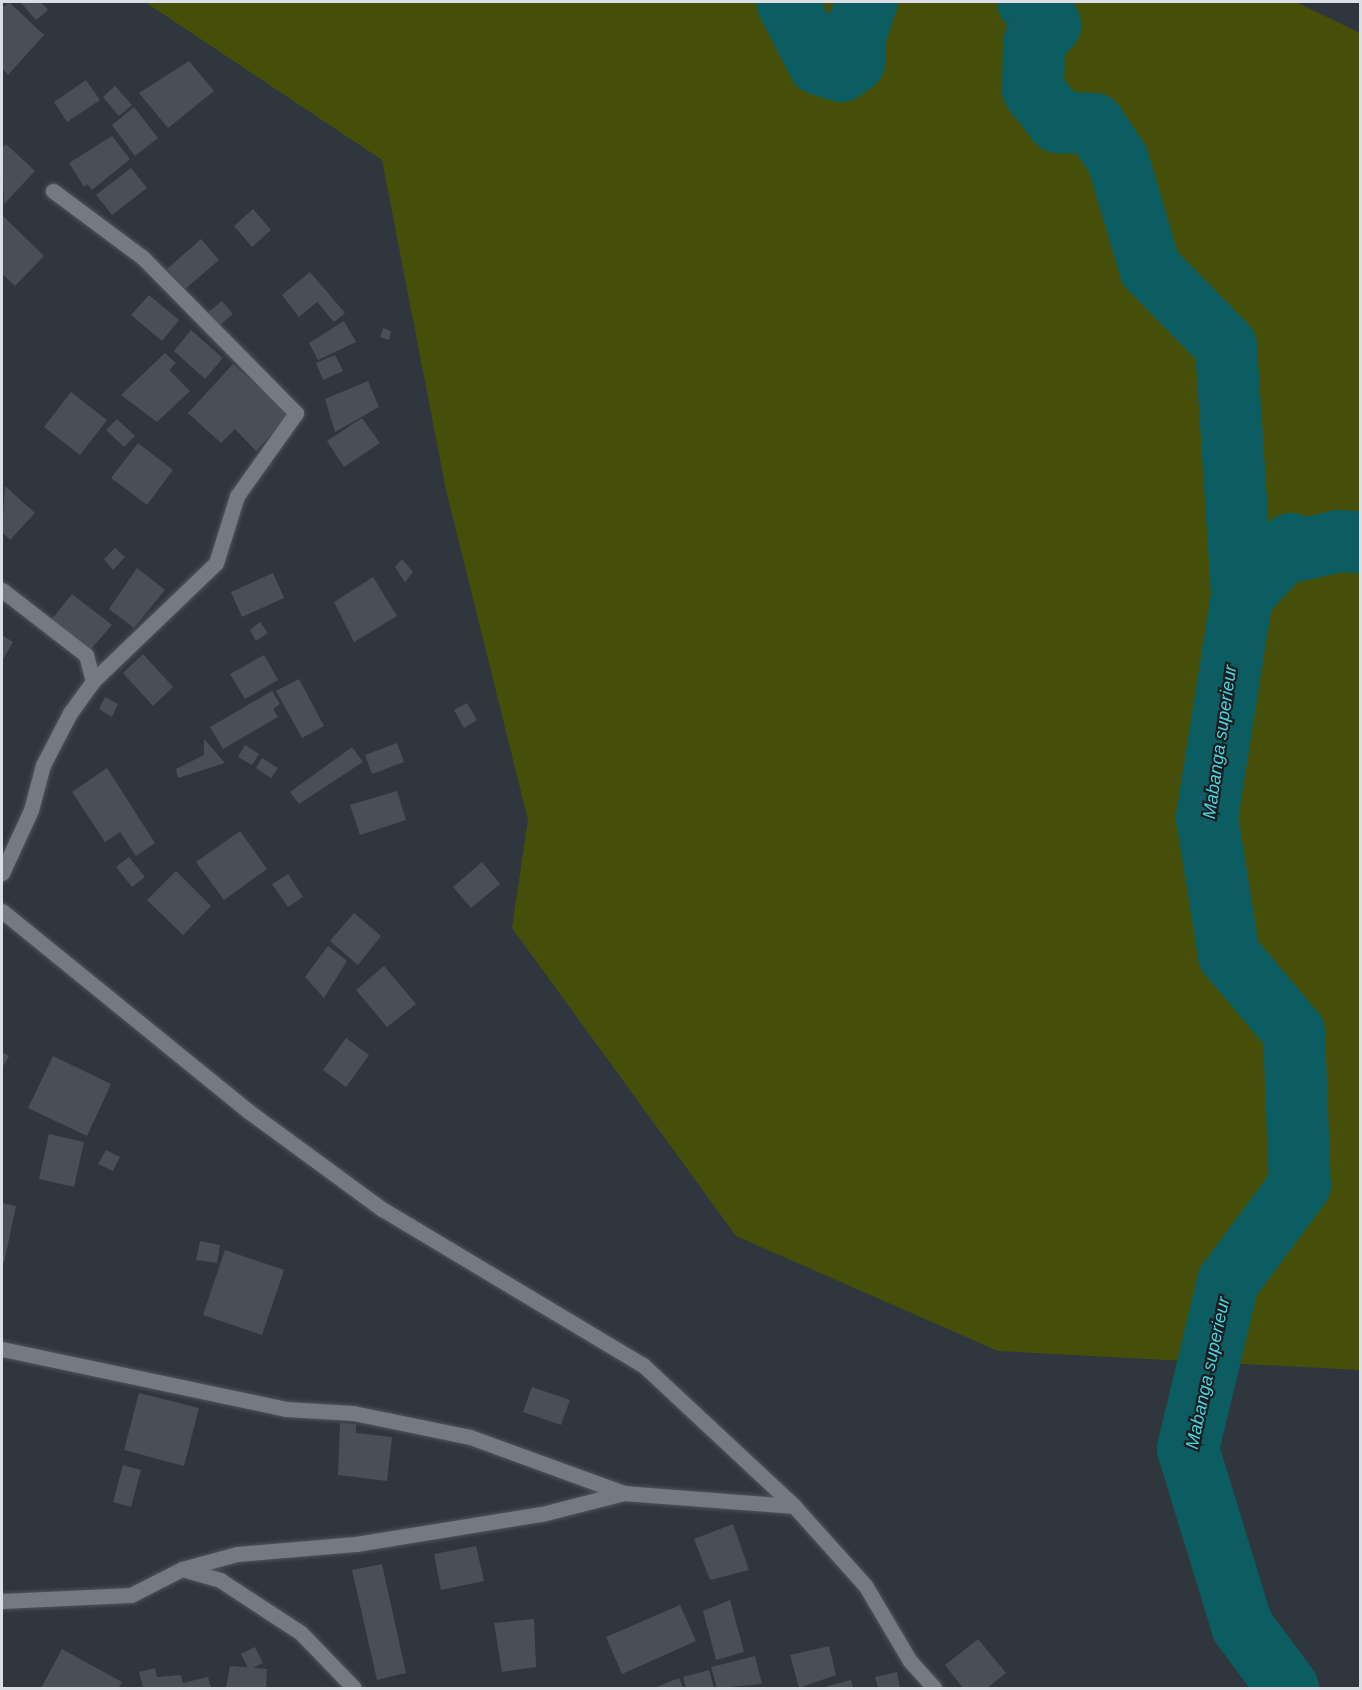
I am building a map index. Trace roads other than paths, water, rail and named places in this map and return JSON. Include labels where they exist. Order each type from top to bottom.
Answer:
[{"type":"street","points":[[2,873],[32,810],[43,765],[93,681],[216,563],[237,496],[296,413],[142,257],[53,191]]},
{"type":"street","points":[[2,590],[86,655],[93,681]]},
{"type":"street","points":[[2,911],[248,1111],[382,1209],[643,1365],[794,1506],[866,1585],[909,1661],[934,1689]]},
{"type":"street","points":[[2,1349],[286,1409],[353,1413],[470,1437],[624,1493],[794,1506]]},
{"type":"street","points":[[2,1601],[131,1595],[182,1569],[237,1554],[356,1544],[542,1514],[624,1493]]},
{"type":"street","points":[[182,1569],[220,1580],[301,1633],[354,1689]]},
{"type":"waterway","name":"Mabanga superieur","points":[[787,2],[819,64],[841,71],[854,62],[855,36],[867,2]]},
{"type":"waterway","name":"Mabanga superieur","points":[[1028,2],[1043,10],[1050,25],[1034,43],[1033,90],[1058,122],[1094,124],[1118,160],[1150,268],[1226,346],[1242,596],[1207,818],[1229,955],[1294,1032],[1300,1185],[1228,1282],[1188,1449],[1242,1626],[1288,1688]]},
{"type":"waterway","points":[[1242,596],[1291,544],[1300,550],[1338,541],[1360,542]]}]
